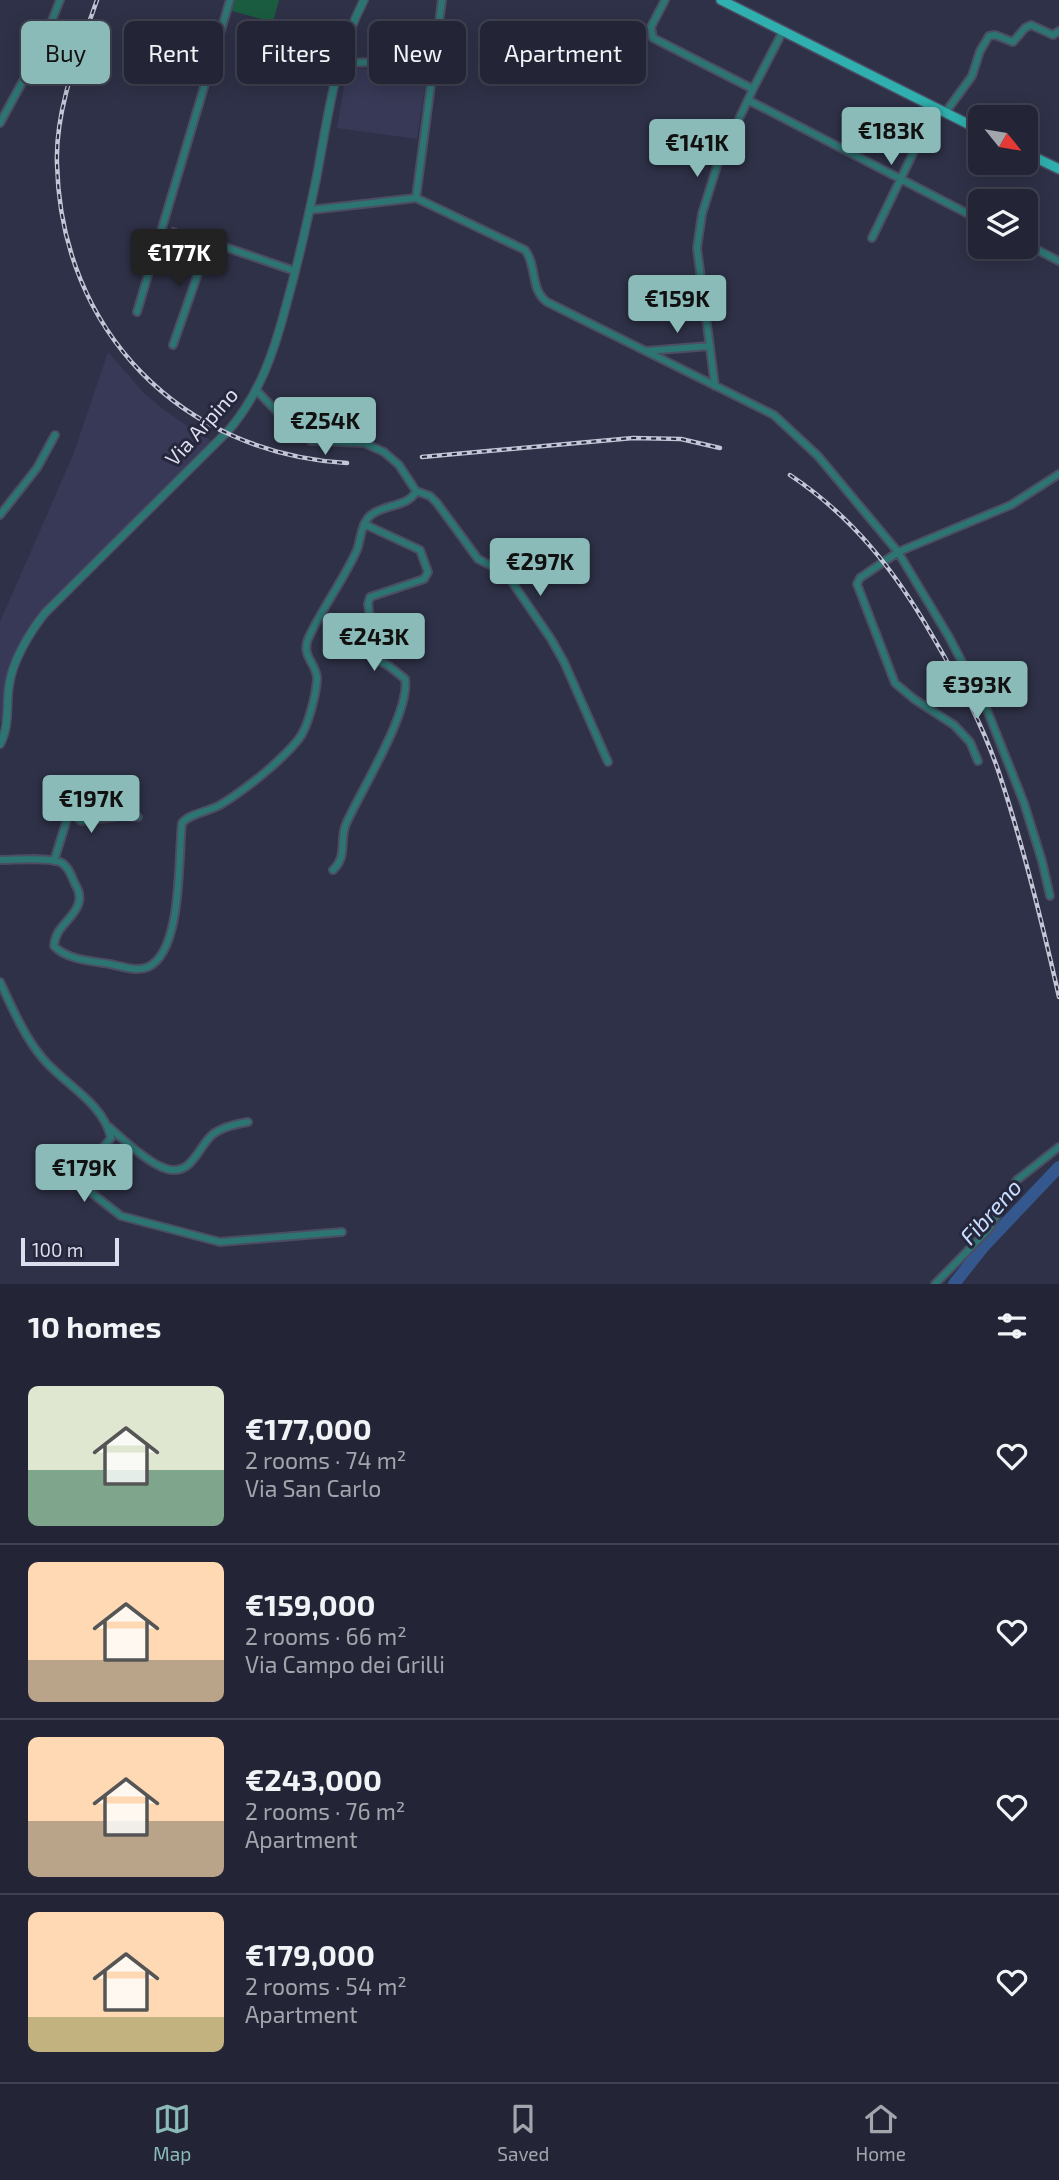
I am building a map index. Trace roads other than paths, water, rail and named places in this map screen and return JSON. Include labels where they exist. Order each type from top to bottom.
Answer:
[{"type":"main road","points":[[721,0],[968,124]]},
{"type":"main road","points":[[1038,159],[1059,169]]},
{"type":"street","points":[[0,123],[42,46],[60,0]]},
{"type":"street","points":[[137,312],[230,0]]},
{"type":"street","name":"Via Arpino","points":[[354,21],[364,0]]},
{"type":"street","points":[[439,21],[442,0]]},
{"type":"street","points":[[665,0],[651,27],[653,38],[753,89]]},
{"type":"street","points":[[945,113],[972,76],[980,51],[989,36],[995,35],[1013,42],[1031,25],[1053,35],[1059,31]]},
{"type":"street","points":[[715,386],[697,241],[708,191],[753,89],[783,31]]},
{"type":"street","name":"Via Arpino","points":[[0,744],[6,729],[9,683],[13,668],[34,627],[228,431],[257,391],[275,344],[295,271],[310,210],[334,84]]},
{"type":"street","points":[[416,198],[431,84]]},
{"type":"street","points":[[748,100],[968,214]]},
{"type":"street","points":[[872,238],[935,108]]},
{"type":"street","points":[[310,210],[416,198],[522,248],[530,257],[538,291],[543,299],[772,414],[800,438],[826,465],[898,552],[949,637],[992,722],[1024,803],[1051,897]]},
{"type":"street","points":[[163,226],[171,229]]},
{"type":"street","points":[[187,234],[295,271]]},
{"type":"street","points":[[173,345],[209,242]]},
{"type":"street","points":[[1038,250],[1059,261]]},
{"type":"street","points":[[646,351],[710,346]]},
{"type":"street","points":[[257,391],[286,421],[311,441],[367,443],[384,452],[399,465],[416,491],[434,499],[478,559],[504,572],[517,587],[559,653],[608,762]]},
{"type":"street","points":[[0,514],[37,468],[55,435]]},
{"type":"street","points":[[978,761],[970,742],[954,724],[902,690],[894,680],[857,583],[898,552],[1003,509],[1059,474]]},
{"type":"street","points":[[0,860],[54,861],[66,866],[79,890],[79,899],[75,912],[59,929],[55,938],[54,946],[60,951],[81,959],[136,968],[150,966],[156,961],[170,937],[174,918],[182,823],[185,819],[220,806],[246,788],[302,735],[308,722],[317,678],[305,653],[306,644],[354,555],[365,524],[375,512],[412,499],[416,491]]},
{"type":"street","points":[[333,870],[343,855],[345,825],[373,772],[405,698],[405,679],[377,660],[375,655],[368,604],[370,597],[424,579],[428,572],[420,550],[365,524]]},
{"type":"street","points":[[54,861],[68,816],[75,816],[81,821],[122,816],[138,817]]},
{"type":"street","points":[[0,982],[41,1057],[79,1091],[109,1128],[166,1169],[175,1170],[188,1165],[201,1152],[210,1136],[248,1122]]},
{"type":"street","points":[[109,1128],[111,1138],[79,1176],[84,1187],[121,1216],[220,1242],[342,1232]]},
{"type":"street","points":[[934,1284],[989,1229],[1017,1180],[1059,1147]]},
{"type":"waterway","name":"Fibreno","points":[[954,1284],[984,1246],[1059,1167]]},
{"type":"tunnel","points":[[171,229],[187,234]]},
{"type":"railway","points":[[97,0],[64,101],[57,143],[57,164],[64,224],[81,280],[107,329],[141,372],[183,408],[232,436],[287,454],[347,463]]},
{"type":"railway","points":[[422,457],[633,438],[681,439],[720,448]]},
{"type":"railway","points":[[790,475],[834,509],[888,568],[919,613],[961,687],[994,758],[1009,803],[1059,997]]}]
